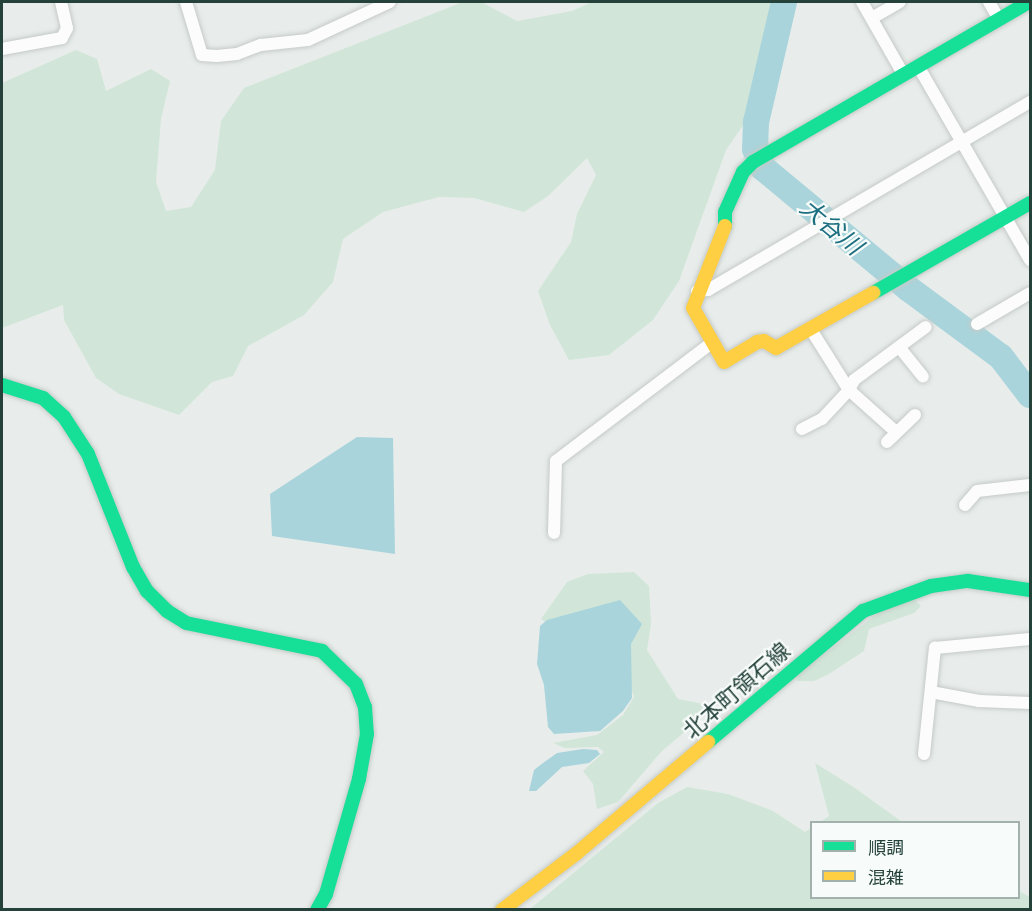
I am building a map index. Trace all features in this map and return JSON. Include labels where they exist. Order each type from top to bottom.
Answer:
[{"type":"street","points":[[2,49],[62,38],[67,28],[62,2]]},
{"type":"street","points":[[186,2],[202,55],[217,56],[237,54],[261,45],[308,40],[375,4],[390,2]]},
{"type":"street","points":[[862,2],[903,74]]},
{"type":"street","points":[[872,18],[900,2]]},
{"type":"street","points":[[989,2],[999,19]]},
{"type":"street","points":[[1029,2],[758,159],[743,172],[725,212],[725,230],[698,291],[693,308],[724,362],[757,342],[764,341],[776,348],[1030,203]]},
{"type":"street","points":[[918,66],[1030,260]]},
{"type":"street","points":[[698,291],[708,290],[824,220],[1030,102]]},
{"type":"street","points":[[977,324],[1030,294]]},
{"type":"street","points":[[801,429],[822,419],[849,390],[854,380],[926,327]]},
{"type":"street","points":[[810,328],[849,390],[896,432]]},
{"type":"street","points":[[554,532],[556,461],[713,342]]},
{"type":"street","points":[[898,347],[923,377]]},
{"type":"street","points":[[2,385],[18,387],[43,398],[64,417],[88,454],[133,567],[147,591],[167,611],[186,623],[293,642],[322,651],[356,684],[365,707],[367,734],[356,790],[326,894],[317,909]]},
{"type":"street","points":[[886,442],[915,415]]},
{"type":"street","points":[[965,505],[976,491],[1030,485]]},
{"type":"street","name":"北本町領石線","points":[[502,909],[577,854],[863,611],[922,589],[968,581],[1030,590]]},
{"type":"street","points":[[924,754],[935,648],[1030,639]]},
{"type":"street","points":[[931,693],[980,700],[1030,703]]},
{"type":"green space","points":[[463,2],[481,2],[517,21],[572,11],[592,2],[797,2],[755,108],[726,150],[679,281],[653,320],[609,355],[569,360],[550,325],[538,291],[571,242],[577,214],[596,175],[587,158],[548,196],[524,212],[474,198],[439,197],[383,212],[343,239],[333,282],[304,315],[248,346],[233,376],[212,382],[179,415],[119,394],[96,378],[64,320],[63,305],[2,328],[2,83],[76,50],[97,59],[106,91],[151,69],[170,81],[161,119],[156,182],[166,211],[191,207],[215,170],[221,121],[244,88]]},
{"type":"green space","points":[[634,572],[649,586],[651,624],[647,650],[678,699],[704,704],[702,717],[661,752],[618,802],[597,809],[593,784],[583,771],[604,752],[598,747],[565,748],[553,743],[597,735],[623,715],[634,697],[627,676],[541,619],[567,582],[588,574]]},
{"type":"green space","points":[[914,599],[921,606],[914,613],[869,629],[864,651],[814,681],[797,681],[798,675],[882,610]]},
{"type":"green space","points":[[815,763],[901,821],[822,821],[829,816]]},
{"type":"green space","points":[[687,787],[728,794],[773,811],[805,832],[810,829],[810,899],[1020,899],[1020,892],[1030,897],[1030,909],[530,909],[658,803]]},
{"type":"water","points":[[357,437],[393,438],[395,554],[272,536],[270,494]]},
{"type":"water","points":[[620,600],[642,624],[631,644],[632,698],[623,711],[600,731],[554,734],[548,727],[544,685],[537,664],[540,626],[547,620]]},
{"type":"water","points":[[583,749],[597,750],[600,754],[589,763],[562,767],[536,791],[529,791],[534,770],[543,763],[557,753]]},
{"type":"waterway","name":"大谷川","points":[[784,2],[756,122],[755,149],[763,168],[909,289],[1001,357],[1030,395]]},
{"type":"traffic: fast","points":[[725,226],[725,212],[743,172],[753,162],[1029,2]]},
{"type":"traffic: fast","points":[[873,293],[1030,203]]},
{"type":"traffic: fast","points":[[2,385],[43,398],[64,417],[88,454],[133,567],[147,591],[167,611],[186,623],[322,651],[356,684],[365,707],[367,734],[359,779],[326,894],[317,910]]},
{"type":"traffic: fast","points":[[708,742],[863,611],[931,586],[968,581],[1030,590]]},
{"type":"traffic: slow","points":[[725,226],[693,308],[724,362],[757,342],[764,341],[776,348],[873,293]]},
{"type":"traffic: slow","points":[[502,910],[577,853],[708,742]]}]
